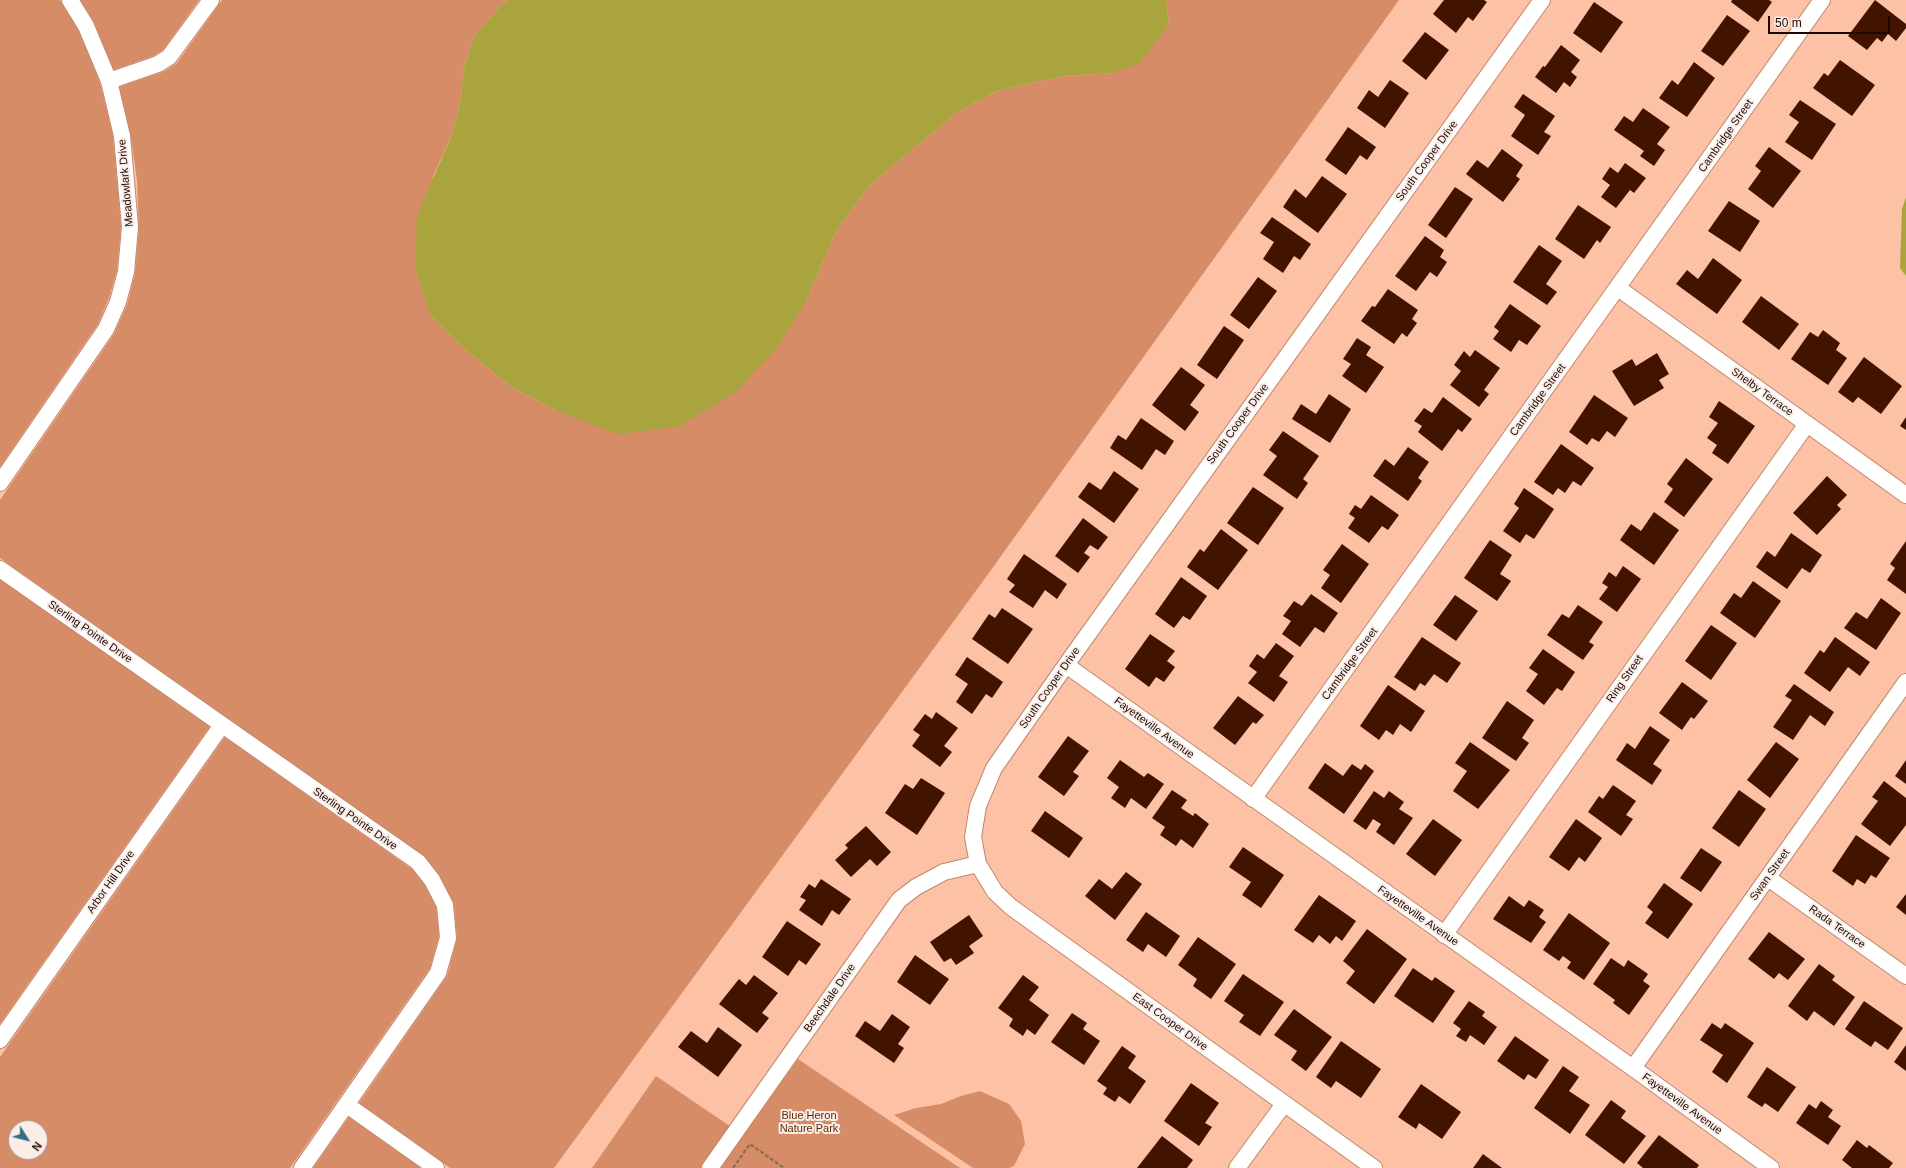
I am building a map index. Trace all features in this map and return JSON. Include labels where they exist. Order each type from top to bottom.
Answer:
[{"type":"street","name":"Meadowlark Drive","points":[[0,483],[106,328],[118,302],[126,272],[130,227],[128,181],[122,136],[109,81],[86,26],[70,0]]},
{"type":"street","points":[[109,81],[158,64],[169,57],[211,0]]},
{"type":"street","name":"South Cooper Drive","points":[[978,864],[973,837],[978,806],[994,768],[1066,665],[1542,0]]},
{"type":"street","name":"Cambridge Street","points":[[1253,799],[1822,0]]},
{"type":"street","name":"Shelby Terrace","points":[[1618,288],[1906,496]]},
{"type":"street","name":"Ring Street","points":[[1444,935],[1807,424]]},
{"type":"street","name":"Sterling Pointe Drive","points":[[0,569],[418,862],[432,880],[445,905],[448,938],[438,973],[302,1168]]},
{"type":"street","name":"Fayetteville Avenue","points":[[1066,665],[1633,1068],[1771,1168]]},
{"type":"street","name":"Swan Street","points":[[1633,1068],[1906,682]]},
{"type":"street","name":"Arbor Hill Drive","points":[[0,1040],[222,725]]},
{"type":"street","name":"East Cooper Drive","points":[[978,864],[995,892],[1011,907],[1374,1168]]},
{"type":"street","name":"Beechdale Drive","points":[[710,1168],[899,900],[916,887],[944,872],[978,864]]},
{"type":"street","name":"Rada Terrace","points":[[1768,878],[1906,976]]},
{"type":"street","points":[[1237,1168],[1284,1104]]},
{"type":"street","points":[[346,1105],[436,1168]]},
{"type":"path","points":[[733,1168],[750,1144],[784,1168]]},
{"type":"green space","points":[[0,0],[60,0],[78,29],[100,83],[113,136],[121,226],[117,270],[109,298],[98,324],[0,467]]},
{"type":"green space","points":[[80,0],[199,0],[163,50],[153,56],[113,70],[94,22]]},
{"type":"green space","points":[[222,0],[509,0],[501,5],[474,37],[464,68],[460,103],[453,132],[433,177],[430,315],[465,349],[511,387],[557,411],[806,302],[836,231],[869,186],[956,113],[997,91],[1063,76],[1112,73],[1169,24],[1166,0],[1399,0],[986,577],[554,1168],[450,1168],[359,1103],[447,976],[457,938],[454,905],[439,875],[422,856],[0,558],[0,500],[114,334],[127,305],[135,274],[139,228],[137,181],[131,136],[119,87],[163,72],[177,63]]},
{"type":"green space","points":[[0,579],[210,726],[0,1024]]},
{"type":"green space","points":[[225,737],[412,869],[425,884],[436,906],[439,936],[430,968],[290,1168],[0,1168],[0,1057]]},
{"type":"green space","name":"Blue Heron Nature Park","points":[[798,1059],[960,1168],[592,1168],[656,1076],[743,1135]]},
{"type":"green space","points":[[980,1091],[1009,1104],[1021,1121],[1025,1144],[1014,1166],[1009,1168],[973,1168],[894,1115],[916,1108],[941,1104],[961,1096]]},
{"type":"green space","points":[[349,1117],[421,1168],[313,1168]]},
{"type":"shaded area","points":[[509,0],[1166,0],[1169,24],[1140,63],[1112,73],[1063,76],[997,91],[956,113],[869,186],[836,231],[806,302],[776,349],[736,392],[678,427],[617,434],[557,411],[511,387],[465,349],[430,315],[415,266],[417,216],[453,132],[460,103],[464,68],[474,37],[501,5]]},
{"type":"shaded area","points":[[1906,197],[1906,276],[1900,268],[1902,209]]},
{"type":"building","points":[[1444,0],[1484,0],[1487,2],[1473,21],[1468,17],[1456,33],[1433,14]]},
{"type":"building","points":[[1732,0],[1769,0],[1772,2],[1758,22],[1731,2]]},
{"type":"building","points":[[1875,0],[1906,24],[1906,28],[1896,41],[1888,34],[1882,42],[1877,38],[1867,50],[1848,36]]},
{"type":"building","points":[[1594,2],[1623,22],[1601,53],[1573,33]]},
{"type":"building","points":[[1727,15],[1750,31],[1723,66],[1701,51]]},
{"type":"building","points":[[1425,32],[1449,50],[1426,80],[1402,61]]},
{"type":"building","points":[[1561,45],[1580,60],[1571,72],[1577,77],[1570,87],[1564,82],[1556,93],[1535,77],[1543,66],[1545,67]]},
{"type":"building","points":[[1840,60],[1875,85],[1852,116],[1813,88],[1824,73],[1828,76]]},
{"type":"building","points":[[1694,62],[1715,78],[1687,117],[1659,98],[1672,80],[1678,85]]},
{"type":"building","points":[[1390,80],[1409,93],[1385,128],[1357,108],[1369,90],[1378,97]]},
{"type":"building","points":[[1523,94],[1555,116],[1544,132],[1551,136],[1538,155],[1511,136],[1525,115],[1514,107]]},
{"type":"building","points":[[1800,100],[1836,124],[1812,160],[1785,142],[1799,122],[1789,115]]},
{"type":"building","points":[[1643,108],[1670,127],[1657,144],[1665,150],[1654,166],[1640,156],[1644,151],[1614,130],[1624,116],[1633,122]]},
{"type":"building","points":[[1348,127],[1376,147],[1367,160],[1360,155],[1346,175],[1325,160]]},
{"type":"building","points":[[1769,147],[1801,171],[1773,208],[1748,189],[1761,171],[1755,166]]},
{"type":"building","points":[[1502,149],[1523,165],[1516,176],[1520,179],[1503,202],[1466,174],[1477,160],[1488,168]]},
{"type":"building","points":[[1625,163],[1646,178],[1634,193],[1630,190],[1616,208],[1601,197],[1610,185],[1602,179],[1610,167],[1618,173]]},
{"type":"building","points":[[1322,176],[1347,194],[1318,233],[1283,207],[1295,189],[1306,198]]},
{"type":"building","points":[[1455,187],[1473,199],[1446,238],[1428,225]]},
{"type":"building","points":[[1729,201],[1760,221],[1740,252],[1708,231]]},
{"type":"building","points":[[1578,205],[1611,227],[1600,243],[1597,240],[1584,259],[1555,239]]},
{"type":"building","points":[[1272,217],[1311,244],[1300,260],[1294,256],[1283,273],[1263,259],[1274,242],[1260,233]]},
{"type":"building","points":[[1425,236],[1444,250],[1440,257],[1447,262],[1437,277],[1430,272],[1416,291],[1395,276]]},
{"type":"building","points":[[1539,245],[1562,261],[1546,284],[1557,292],[1547,305],[1513,282]]},
{"type":"building","points":[[1713,258],[1742,280],[1717,314],[1676,284],[1687,270],[1698,279]]},
{"type":"building","points":[[1258,277],[1277,291],[1249,329],[1230,315]]},
{"type":"building","points":[[1388,289],[1418,310],[1412,319],[1417,323],[1407,337],[1402,333],[1394,344],[1361,321],[1372,306],[1375,307]]},
{"type":"building","points":[[1761,296],[1799,324],[1779,350],[1742,322]]},
{"type":"building","points":[[1510,304],[1541,326],[1527,345],[1519,340],[1511,352],[1493,339],[1499,331],[1494,327]]},
{"type":"building","points":[[1224,326],[1244,340],[1217,379],[1197,365]]},
{"type":"building","points":[[1823,330],[1840,343],[1836,350],[1847,358],[1828,385],[1791,359],[1810,332],[1818,337]]},
{"type":"building","points":[[1357,338],[1371,347],[1366,355],[1384,367],[1366,393],[1342,376],[1351,364],[1343,359]]},
{"type":"building","points":[[1475,350],[1500,368],[1484,390],[1489,394],[1479,407],[1450,385],[1461,371],[1454,365],[1464,351],[1470,357]]},
{"type":"building","points":[[1657,353],[1669,374],[1659,380],[1664,388],[1634,406],[1612,371],[1632,359],[1636,366]]},
{"type":"building","points":[[1864,357],[1902,386],[1881,414],[1858,397],[1853,403],[1838,392]]},
{"type":"building","points":[[1181,367],[1205,385],[1190,405],[1199,412],[1185,431],[1152,405]]},
{"type":"building","points":[[1329,394],[1351,409],[1330,443],[1292,419],[1301,404],[1316,414]]},
{"type":"building","points":[[1594,395],[1628,418],[1615,437],[1607,431],[1599,442],[1592,438],[1587,445],[1569,432]]},
{"type":"building","points":[[1443,397],[1472,419],[1462,432],[1458,429],[1442,451],[1418,432],[1422,426],[1414,421],[1424,408],[1432,413]]},
{"type":"building","points":[[1719,401],[1755,426],[1728,464],[1712,453],[1717,445],[1707,438],[1718,423],[1709,417]]},
{"type":"building","points":[[1906,417],[1906,430],[1900,426]]},
{"type":"building","points":[[1141,418],[1174,441],[1165,455],[1156,449],[1142,470],[1110,448],[1118,435],[1126,440]]},
{"type":"building","points":[[1283,431],[1319,456],[1303,479],[1308,483],[1297,499],[1263,475],[1277,456],[1269,450]]},
{"type":"building","points":[[1561,444],[1594,468],[1581,486],[1573,481],[1565,493],[1558,488],[1553,495],[1534,482]]},
{"type":"building","points":[[1408,447],[1429,462],[1418,478],[1422,481],[1408,501],[1373,476],[1385,459],[1394,466]]},
{"type":"building","points":[[1686,458],[1713,479],[1684,517],[1664,502],[1673,489],[1667,484]]},
{"type":"building","points":[[1114,471],[1139,489],[1114,523],[1078,497],[1089,482],[1101,490]]},
{"type":"building","points":[[1827,476],[1847,495],[1837,505],[1841,509],[1817,535],[1793,513]]},
{"type":"building","points":[[1253,487],[1284,508],[1258,545],[1227,523]]},
{"type":"building","points":[[1524,488],[1554,509],[1534,539],[1526,534],[1520,543],[1503,531],[1519,508],[1514,504]]},
{"type":"building","points":[[1371,495],[1399,515],[1388,530],[1382,526],[1369,543],[1348,528],[1355,518],[1349,514],[1355,505],[1361,509]]},
{"type":"building","points":[[1654,512],[1679,530],[1654,565],[1620,540],[1631,524],[1641,531]]},
{"type":"building","points":[[1083,518],[1108,537],[1098,550],[1090,545],[1084,553],[1090,557],[1078,573],[1055,556]]},
{"type":"building","points":[[1221,529],[1248,550],[1218,590],[1187,567],[1200,549],[1204,552]]},
{"type":"building","points":[[1791,533],[1822,555],[1810,573],[1802,568],[1787,589],[1756,567],[1767,551],[1775,557]]},
{"type":"building","points":[[1490,540],[1512,555],[1500,574],[1511,581],[1497,601],[1464,578]]},
{"type":"building","points":[[1906,541],[1906,594],[1887,580],[1895,568],[1890,564]]},
{"type":"building","points":[[1342,544],[1369,564],[1341,603],[1321,588],[1330,575],[1323,570]]},
{"type":"building","points":[[1024,554],[1067,584],[1057,599],[1045,590],[1033,608],[1009,592],[1015,585],[1007,579]]},
{"type":"building","points":[[1623,566],[1641,579],[1617,612],[1599,599],[1608,587],[1602,583],[1609,572],[1616,577]]},
{"type":"building","points":[[1181,577],[1207,596],[1190,620],[1183,616],[1174,628],[1155,614]]},
{"type":"building","points":[[1753,581],[1781,601],[1755,638],[1720,613],[1734,593],[1741,598]]},
{"type":"building","points":[[1311,594],[1338,613],[1324,633],[1315,627],[1300,647],[1282,634],[1291,621],[1283,616],[1294,601],[1302,606]]},
{"type":"building","points":[[1455,595],[1478,611],[1456,641],[1433,625]]},
{"type":"building","points":[[1881,598],[1901,613],[1876,650],[1844,628],[1856,612],[1867,619]]},
{"type":"building","points":[[1578,605],[1603,622],[1589,642],[1594,645],[1583,660],[1547,635],[1562,614],[1569,618]]},
{"type":"building","points":[[1002,608],[1033,629],[1008,664],[972,639],[989,614],[995,618]]},
{"type":"building","points":[[1711,625],[1737,643],[1711,680],[1685,661]]},
{"type":"building","points":[[1150,634],[1175,651],[1167,661],[1175,667],[1164,682],[1156,677],[1149,687],[1125,669]]},
{"type":"building","points":[[1422,637],[1461,663],[1447,683],[1434,674],[1425,686],[1420,683],[1415,691],[1394,677]]},
{"type":"building","points":[[1835,637],[1870,662],[1860,676],[1848,667],[1830,692],[1804,673],[1820,650],[1824,653]]},
{"type":"building","points":[[1276,643],[1294,656],[1279,676],[1288,682],[1274,702],[1248,683],[1257,672],[1249,666],[1257,654],[1264,659]]},
{"type":"building","points":[[1543,649],[1575,672],[1562,691],[1557,688],[1544,705],[1526,691],[1538,674],[1529,668]]},
{"type":"building","points":[[967,657],[1003,682],[992,698],[986,694],[972,714],[956,702],[968,684],[955,675]]},
{"type":"building","points":[[1682,682],[1708,701],[1694,719],[1691,717],[1682,730],[1659,713]]},
{"type":"building","points":[[1794,684],[1834,712],[1825,726],[1810,715],[1793,740],[1773,727],[1792,700],[1785,696]]},
{"type":"building","points":[[1388,685],[1425,711],[1411,732],[1400,724],[1393,735],[1386,730],[1379,740],[1360,726]]},
{"type":"building","points":[[1238,696],[1264,715],[1256,724],[1253,722],[1235,745],[1213,728]]},
{"type":"building","points":[[1507,701],[1534,720],[1522,738],[1529,743],[1516,761],[1482,738]]},
{"type":"building","points":[[936,712],[958,728],[944,746],[952,752],[940,767],[912,746],[920,735],[913,730],[925,714],[932,719]]},
{"type":"building","points":[[1650,726],[1670,740],[1653,764],[1662,770],[1652,785],[1616,760],[1627,743],[1635,749]]},
{"type":"building","points":[[1068,736],[1089,751],[1073,772],[1079,776],[1064,796],[1038,777]]},
{"type":"building","points":[[1470,742],[1510,770],[1478,809],[1453,791],[1467,771],[1455,763]]},
{"type":"building","points":[[1776,742],[1799,759],[1770,798],[1747,780]]},
{"type":"building","points":[[1120,760],[1144,777],[1148,773],[1164,784],[1146,809],[1131,798],[1125,808],[1111,798],[1119,787],[1107,778]]},
{"type":"building","points":[[1906,760],[1906,784],[1895,776]]},
{"type":"building","points":[[1325,763],[1343,776],[1352,764],[1361,770],[1365,764],[1374,771],[1344,814],[1308,788]]},
{"type":"building","points":[[921,778],[945,793],[917,835],[885,813],[905,784],[913,789]]},
{"type":"building","points":[[1884,781],[1906,798],[1906,825],[1890,846],[1861,824],[1878,801],[1872,797]]},
{"type":"building","points":[[1613,785],[1636,801],[1626,815],[1633,819],[1621,836],[1588,812],[1599,796],[1603,799]]},
{"type":"building","points":[[1172,790],[1187,800],[1181,808],[1193,816],[1195,813],[1209,824],[1193,848],[1181,839],[1176,846],[1160,835],[1165,827],[1152,818]]},
{"type":"building","points":[[1739,790],[1766,809],[1739,847],[1712,828]]},
{"type":"building","points":[[1374,791],[1384,798],[1389,791],[1404,802],[1399,809],[1413,818],[1394,845],[1376,832],[1381,824],[1373,819],[1366,830],[1353,821]]},
{"type":"building","points":[[1045,811],[1083,838],[1069,858],[1031,831]]},
{"type":"building","points":[[1433,819],[1462,840],[1435,876],[1406,854]]},
{"type":"building","points":[[1576,819],[1602,838],[1585,862],[1579,857],[1569,871],[1549,857]]},
{"type":"building","points":[[866,826],[891,852],[877,866],[870,859],[851,877],[835,860],[848,848],[845,845]]},
{"type":"building","points":[[1856,835],[1890,858],[1876,878],[1871,875],[1865,884],[1857,879],[1853,886],[1832,871]]},
{"type":"building","points":[[1243,847],[1284,875],[1261,908],[1242,895],[1251,882],[1229,867]]},
{"type":"building","points":[[1701,848],[1722,862],[1701,892],[1680,878]]},
{"type":"building","points":[[1126,872],[1142,884],[1115,920],[1085,896],[1099,879],[1112,889]]},
{"type":"building","points":[[821,879],[851,899],[839,915],[832,910],[822,926],[799,910],[806,900],[800,897],[809,884],[815,888]]},
{"type":"building","points":[[1664,883],[1693,904],[1668,939],[1645,923],[1653,912],[1647,907]]},
{"type":"building","points":[[1906,894],[1906,915],[1896,907]]},
{"type":"building","points":[[1319,895],[1356,921],[1342,941],[1336,936],[1330,944],[1319,935],[1313,943],[1294,930]]},
{"type":"building","points":[[1509,896],[1524,907],[1529,900],[1544,910],[1539,917],[1546,922],[1531,943],[1493,919]]},
{"type":"building","points":[[1146,912],[1180,936],[1166,957],[1148,944],[1143,952],[1126,940]]},
{"type":"building","points":[[1569,913],[1610,943],[1584,980],[1567,968],[1571,962],[1563,956],[1559,961],[1543,950]]},
{"type":"building","points":[[969,915],[983,936],[969,946],[974,953],[956,965],[951,958],[944,962],[930,942]]},
{"type":"building","points":[[787,921],[821,944],[806,965],[799,960],[788,976],[762,957]]},
{"type":"building","points":[[1367,929],[1407,959],[1374,1004],[1346,983],[1355,971],[1343,961]]},
{"type":"building","points":[[1769,932],[1805,959],[1788,980],[1779,973],[1774,979],[1748,959]]},
{"type":"building","points":[[1198,937],[1236,964],[1211,999],[1193,986],[1197,979],[1178,965]]},
{"type":"building","points":[[915,955],[949,979],[930,1005],[897,982]]},
{"type":"building","points":[[1611,958],[1624,967],[1628,960],[1648,974],[1643,981],[1650,986],[1629,1015],[1613,1003],[1615,1000],[1593,984]]},
{"type":"building","points":[[1819,964],[1835,976],[1832,980],[1855,997],[1834,1026],[1814,1011],[1807,1021],[1788,1006]]},
{"type":"building","points":[[1413,968],[1432,981],[1435,977],[1455,991],[1433,1023],[1394,996]]},
{"type":"building","points":[[1243,974],[1284,1002],[1260,1036],[1239,1022],[1244,1015],[1224,1001]]},
{"type":"building","points":[[754,975],[778,993],[762,1013],[769,1018],[757,1033],[719,1004],[739,979],[746,985]]},
{"type":"building","points":[[1023,975],[1039,987],[1029,1000],[1049,1015],[1035,1035],[1027,1029],[1023,1036],[1009,1026],[1013,1019],[998,1008]]},
{"type":"building","points":[[1469,1001],[1485,1012],[1482,1016],[1497,1027],[1484,1045],[1470,1035],[1466,1042],[1456,1036],[1461,1029],[1453,1023]]},
{"type":"building","points":[[1864,1001],[1903,1028],[1888,1050],[1875,1041],[1871,1047],[1845,1029]]},
{"type":"building","points":[[1294,1009],[1332,1037],[1306,1071],[1291,1060],[1297,1051],[1274,1035]]},
{"type":"building","points":[[1072,1013],[1087,1023],[1083,1029],[1100,1041],[1084,1065],[1051,1042]]},
{"type":"building","points":[[892,1014],[910,1027],[898,1044],[904,1048],[894,1063],[855,1036],[865,1021],[880,1031]]},
{"type":"building","points":[[1712,1023],[1721,1029],[1725,1023],[1754,1043],[1727,1083],[1712,1072],[1723,1055],[1700,1040]]},
{"type":"building","points":[[718,1027],[742,1045],[718,1077],[678,1047],[691,1031],[707,1043]]},
{"type":"building","points":[[1515,1036],[1549,1060],[1536,1079],[1528,1074],[1524,1080],[1497,1061]]},
{"type":"building","points":[[1341,1041],[1381,1069],[1361,1098],[1336,1081],[1331,1088],[1316,1077]]},
{"type":"building","points":[[1906,1045],[1906,1071],[1894,1062]]},
{"type":"building","points":[[1122,1046],[1136,1056],[1128,1068],[1146,1081],[1130,1104],[1119,1096],[1115,1102],[1103,1094],[1107,1088],[1097,1081]]},
{"type":"building","points":[[1563,1066],[1579,1077],[1569,1091],[1590,1105],[1570,1134],[1534,1108]]},
{"type":"building","points":[[1767,1067],[1796,1087],[1778,1112],[1765,1103],[1762,1107],[1747,1097]]},
{"type":"building","points":[[1191,1083],[1219,1103],[1205,1123],[1212,1127],[1199,1146],[1164,1121]]},
{"type":"building","points":[[1421,1084],[1461,1112],[1442,1139],[1419,1123],[1416,1129],[1398,1117]]},
{"type":"building","points":[[1611,1100],[1626,1111],[1621,1118],[1646,1136],[1624,1164],[1585,1135]]},
{"type":"building","points":[[1821,1101],[1833,1110],[1828,1117],[1841,1126],[1828,1145],[1796,1123],[1809,1104],[1816,1109]]},
{"type":"building","points":[[1659,1135],[1699,1165],[1697,1168],[1643,1168],[1637,1163]]},
{"type":"building","points":[[1162,1136],[1193,1160],[1187,1168],[1137,1168]]},
{"type":"building","points":[[1857,1140],[1867,1148],[1869,1145],[1893,1163],[1889,1168],[1852,1168],[1842,1160]]},
{"type":"building","points":[[1483,1154],[1502,1168],[1473,1168]]}]
